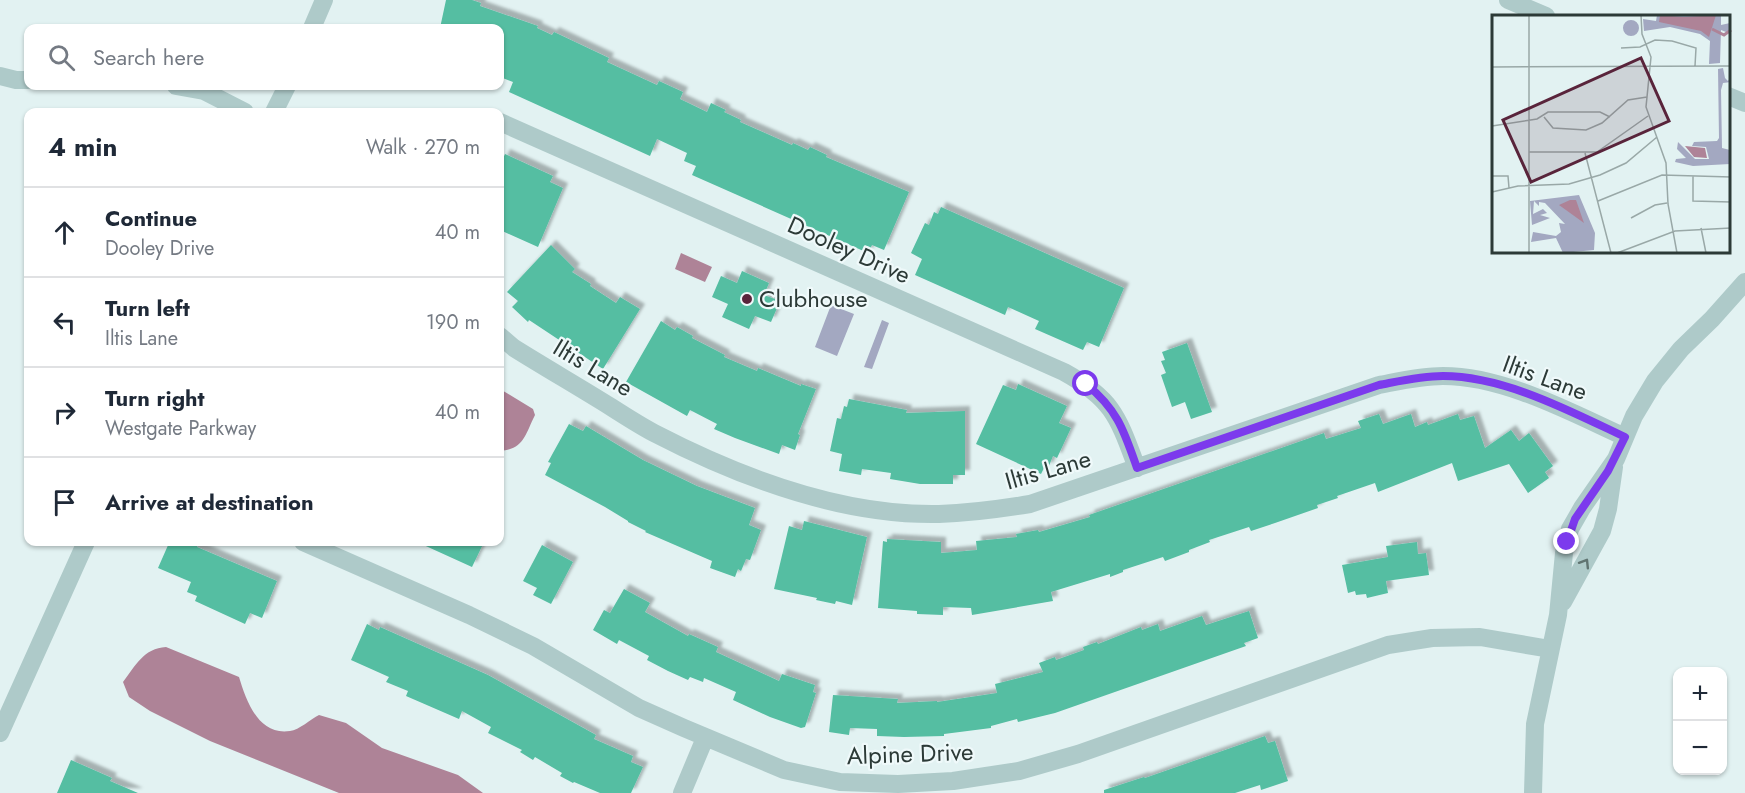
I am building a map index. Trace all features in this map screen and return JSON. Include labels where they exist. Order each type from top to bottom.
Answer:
[{"type":"street","points":[[314,24],[324,0]]},
{"type":"street","points":[[1508,0],[1544,15]]},
{"type":"street","points":[[0,76],[24,80]]},
{"type":"street","points":[[198,90],[237,108]]},
{"type":"street","points":[[276,108],[284,90]]},
{"type":"street","points":[[1730,97],[1745,103]]},
{"type":"street","name":"Dooley Drive","points":[[504,124],[1072,376],[1086,384],[1110,407],[1124,433],[1137,468]]},
{"type":"street","points":[[1533,793],[1535,724],[1558,615],[1564,553],[1570,530],[1582,508],[1616,459],[1634,416],[1655,381],[1681,349],[1745,282]]},
{"type":"street","name":"Iltis Lane","points":[[504,339],[514,348],[653,433],[727,466],[781,486],[827,501],[885,510],[938,514],[986,511],[1030,504],[1379,385],[1412,378],[1444,376],[1478,380],[1557,405],[1625,437]]},
{"type":"street","points":[[1558,615],[1570,587],[1602,531],[1616,459]]},
{"type":"street","points":[[0,733],[85,546]]},
{"type":"street","name":"Alpine Drive","points":[[312,546],[469,615],[533,646],[639,708],[705,738],[784,770],[840,782],[898,784],[953,781],[1019,771],[1078,754],[1388,645],[1432,638],[1480,637],[1550,649]]},
{"type":"street","points":[[682,793],[705,738]]},
{"type":"shaded area","points":[[681,253],[712,267],[705,282],[675,269]]},
{"type":"shaded area","points":[[831,305],[854,314],[837,356],[815,347]]},
{"type":"shaded area","points":[[882,320],[889,323],[872,369],[864,367]]},
{"type":"shaded area","points":[[504,391],[533,409],[535,415],[523,440],[504,450]]},
{"type":"shaded area","points":[[166,647],[239,677],[250,706],[262,722],[270,728],[279,731],[294,730],[319,715],[346,723],[382,748],[458,775],[483,793],[339,793],[210,741],[150,711],[129,697],[123,682],[146,654]]},
{"type":"building","points":[[446,0],[472,0],[481,3],[480,6],[538,26],[537,28],[552,35],[554,32],[609,58],[607,62],[657,85],[659,81],[683,92],[680,99],[707,112],[711,103],[726,110],[724,112],[741,120],[740,122],[792,145],[793,143],[808,150],[810,147],[827,155],[826,157],[909,192],[884,250],[872,245],[868,253],[692,175],[696,166],[684,161],[687,153],[657,139],[650,156],[509,92],[513,82],[504,79],[504,24],[441,24]]},
{"type":"building","points":[[505,154],[553,176],[550,182],[563,188],[538,247],[504,232]]},
{"type":"building","points":[[941,207],[1124,288],[1099,347],[1087,342],[1083,350],[1035,329],[1039,321],[1008,307],[1005,315],[915,275],[922,259],[911,253],[925,223],[929,225],[934,212],[938,214]]},
{"type":"building","points":[[551,245],[575,269],[572,272],[591,284],[590,286],[616,303],[620,297],[640,309],[603,369],[529,320],[528,322],[512,307],[518,301],[507,292]]},
{"type":"building","name":"Clubhouse","points":[[742,271],[769,283],[764,295],[780,301],[771,322],[755,316],[749,329],[722,317],[728,304],[712,297],[721,276],[737,283]]},
{"type":"building","points":[[661,321],[675,330],[677,327],[693,336],[692,338],[725,355],[724,357],[757,371],[758,368],[801,386],[801,384],[816,389],[798,434],[800,435],[795,450],[782,445],[779,454],[735,438],[714,429],[717,424],[690,410],[687,416],[626,382]]},
{"type":"building","points":[[1187,343],[1212,412],[1191,419],[1185,402],[1172,407],[1161,375],[1166,373],[1161,361],[1165,360],[1162,352]]},
{"type":"building","points":[[1018,384],[1067,406],[1059,423],[1071,428],[1057,458],[1053,456],[1048,468],[1045,466],[1041,474],[976,444],[1003,385],[1016,390]]},
{"type":"building","points":[[849,399],[907,410],[906,413],[965,411],[965,475],[953,475],[953,484],[920,484],[890,479],[891,473],[862,469],[861,475],[839,471],[842,454],[830,451],[837,418],[841,419],[844,406],[847,407]]},
{"type":"building","points":[[1379,414],[1383,424],[1411,414],[1415,427],[1427,422],[1428,425],[1458,414],[1460,420],[1474,416],[1485,448],[1511,430],[1519,441],[1529,433],[1553,466],[1545,472],[1549,478],[1528,493],[1509,464],[1458,481],[1452,463],[1378,492],[1375,483],[1337,496],[1338,498],[1317,505],[1318,508],[1275,523],[1251,531],[1249,527],[1209,540],[1210,542],[1165,561],[1163,557],[1123,570],[1110,577],[1110,574],[1051,592],[1053,601],[972,615],[971,608],[943,607],[943,615],[878,608],[883,541],[887,542],[887,539],[941,542],[941,553],[977,550],[976,541],[1017,537],[1016,534],[1038,530],[1039,532],[1090,517],[1089,515],[1324,433],[1326,439],[1361,428],[1358,421]]},
{"type":"building","points":[[569,424],[583,431],[586,426],[643,460],[697,486],[755,508],[749,525],[761,530],[750,560],[746,559],[741,571],[738,569],[735,577],[710,568],[712,561],[645,532],[605,507],[545,475],[551,463],[548,462]]},
{"type":"building","points":[[804,521],[867,537],[852,605],[836,601],[835,604],[774,589],[789,526],[802,530]]},
{"type":"building","points":[[1417,542],[1418,554],[1426,553],[1429,575],[1386,581],[1388,593],[1367,598],[1366,594],[1356,595],[1355,591],[1348,593],[1342,565],[1388,557],[1386,546]]},
{"type":"building","points":[[542,545],[573,562],[551,604],[533,595],[537,588],[523,581]]},
{"type":"building","points":[[168,546],[198,546],[277,581],[262,618],[250,613],[245,624],[195,601],[197,596],[187,592],[191,582],[158,568]]},
{"type":"building","points":[[426,546],[482,546],[472,567]]},
{"type":"building","points":[[624,589],[650,603],[645,612],[688,636],[689,634],[718,647],[716,652],[779,681],[782,674],[815,685],[813,692],[816,693],[805,727],[801,728],[770,717],[733,700],[736,692],[704,678],[703,682],[690,677],[688,680],[668,671],[647,660],[649,656],[619,640],[617,644],[593,630],[604,610],[610,613]]},
{"type":"building","points":[[1249,611],[1258,638],[1244,643],[1246,646],[1055,713],[1018,722],[1017,719],[991,726],[991,728],[944,734],[944,736],[877,736],[877,729],[850,728],[849,735],[829,732],[833,695],[898,699],[897,703],[937,702],[997,693],[995,684],[1043,672],[1039,663],[1055,657],[1056,660],[1084,650],[1083,647],[1097,642],[1098,644],[1141,627],[1142,630],[1158,624],[1160,631],[1202,616],[1206,625]]},
{"type":"building","points":[[367,624],[379,630],[380,627],[488,675],[596,735],[594,739],[633,756],[631,762],[643,767],[631,793],[600,793],[573,783],[560,776],[562,773],[535,757],[533,760],[520,752],[522,750],[488,733],[491,727],[462,711],[459,719],[406,696],[408,691],[386,682],[389,677],[351,660]]},
{"type":"building","points":[[1265,736],[1268,743],[1275,741],[1288,781],[1261,790],[1260,785],[1235,793],[1104,793],[1104,790]]},
{"type":"building","points":[[71,760],[112,778],[110,781],[138,793],[57,793]]},
{"type":"place","name":"Clubhouse","points":[[747,299]]},
{"type":"route","points":[[1086,384],[1104,399],[1115,415],[1137,468],[1379,385],[1412,378],[1444,376],[1478,380],[1517,391],[1557,405],[1625,437],[1616,459],[1575,519],[1567,542]]}]
